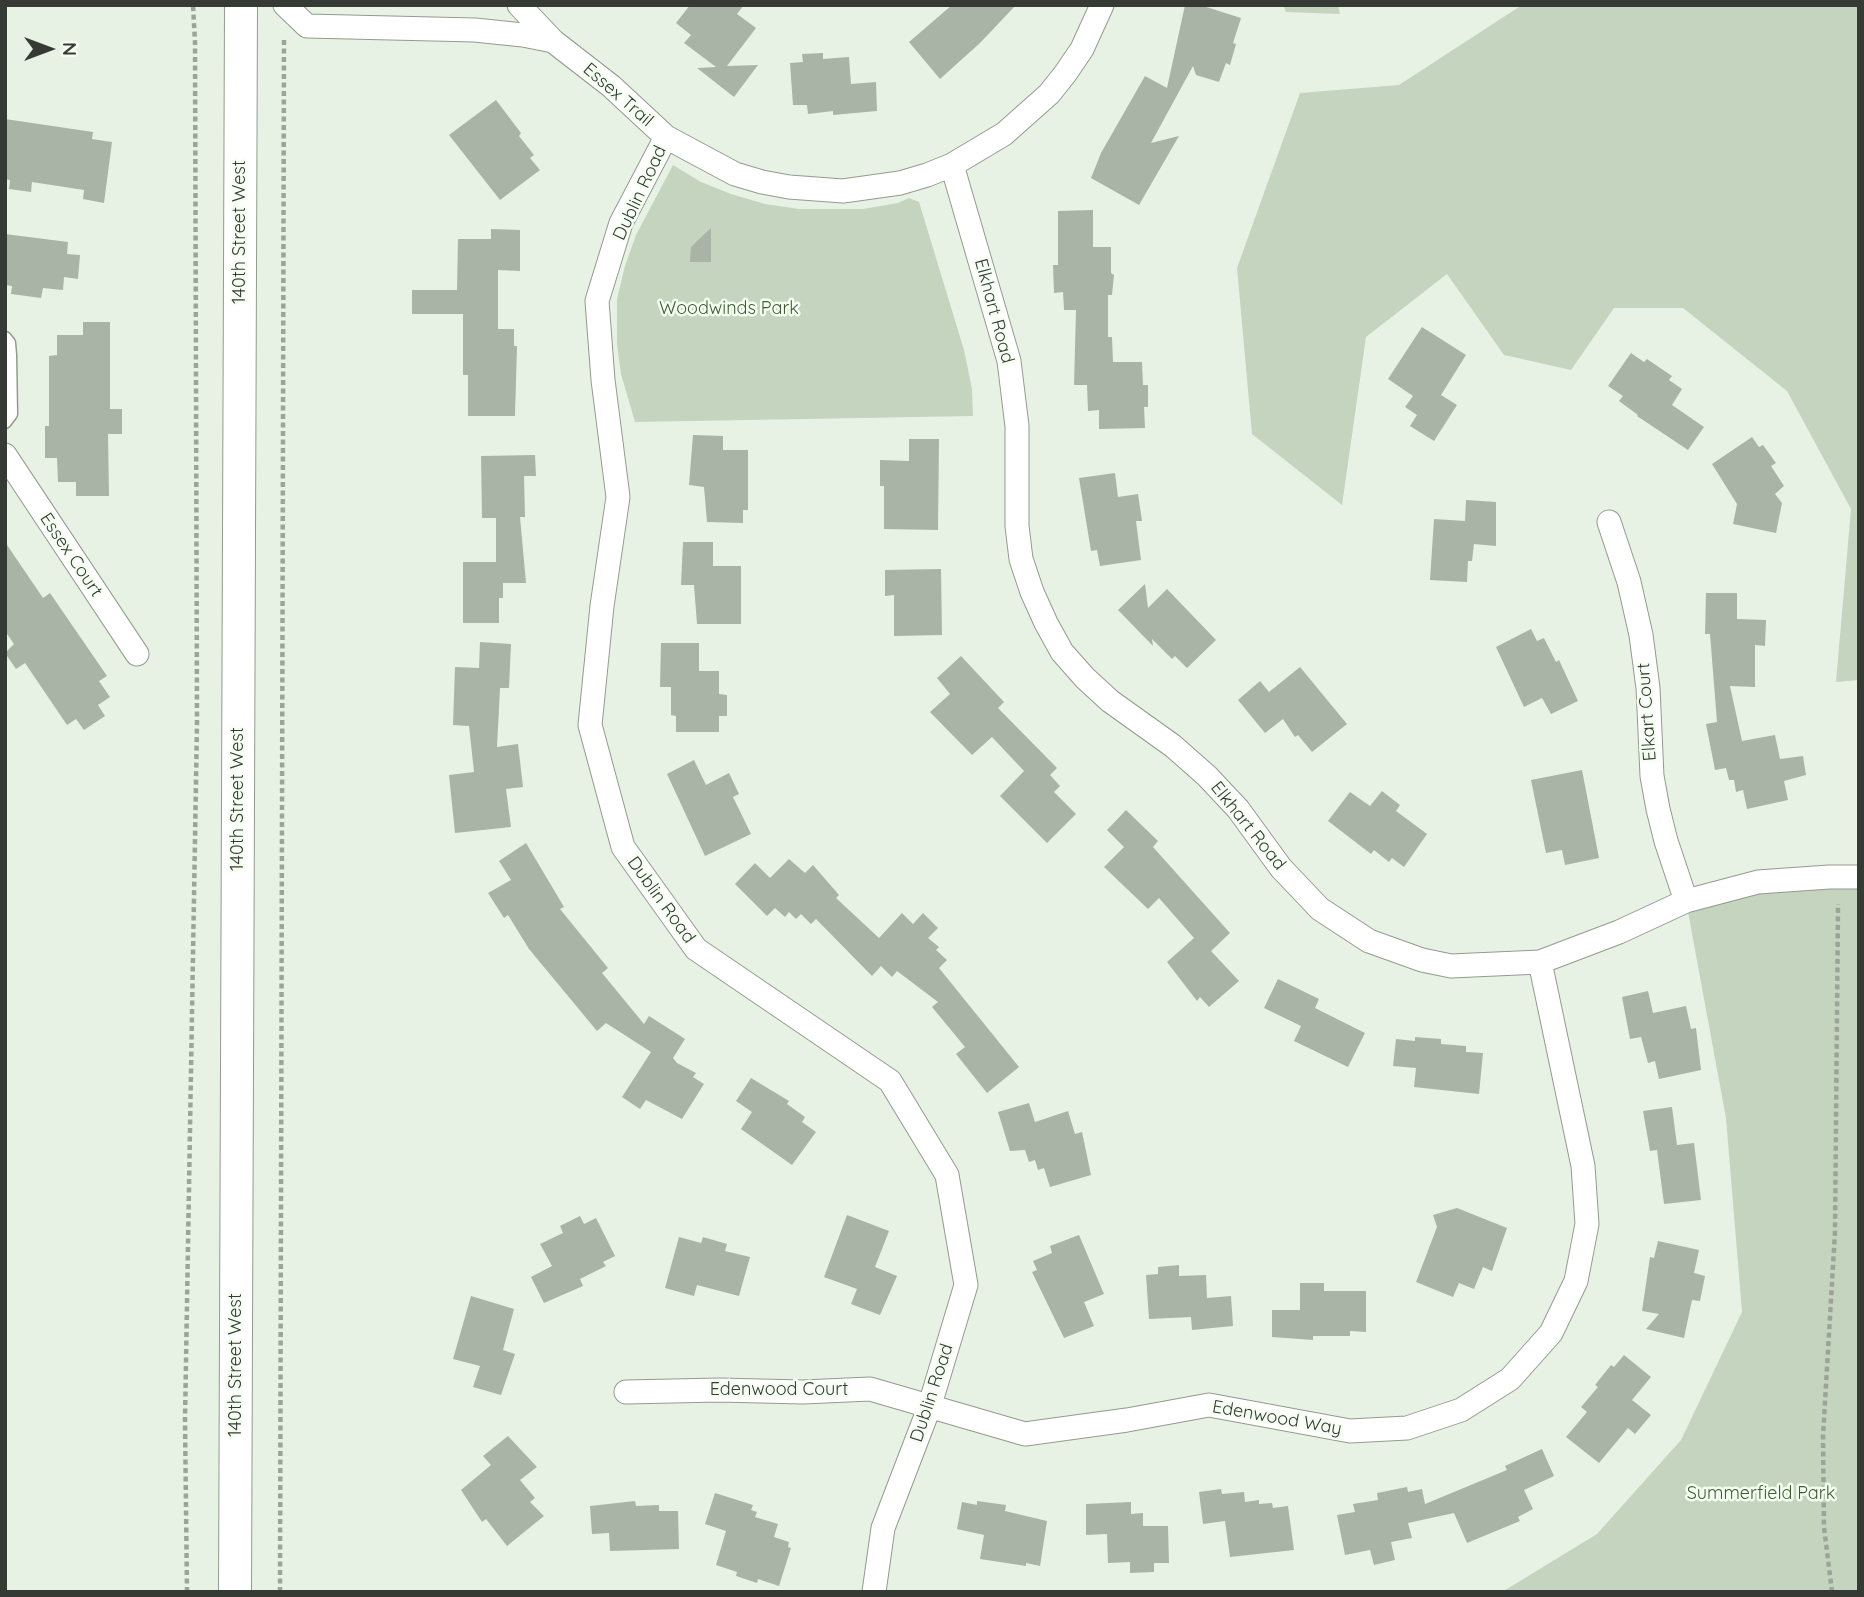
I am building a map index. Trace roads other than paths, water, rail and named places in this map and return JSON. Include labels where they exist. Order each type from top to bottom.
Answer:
[{"type":"street","name":"140th Street West","points":[[235,1592],[241,5]]},
{"type":"street","name":"Essex Trail","points":[[285,5],[307,26],[475,30],[553,41]]},
{"type":"street","name":"Essex Trail","points":[[519,5],[553,41],[611,86],[666,137],[735,174],[762,182],[843,191],[872,188],[927,175],[951,165],[1004,134],[1049,94],[1082,49],[1102,5]]},
{"type":"street","name":"Dublin Road","points":[[666,137],[621,223],[597,301],[603,380],[618,497],[601,606],[590,725],[623,847],[696,949],[890,1081],[947,1175],[966,1286],[929,1408],[883,1528],[874,1592]]},
{"type":"street","name":"Elkhart Road","points":[[951,165],[1009,361],[1017,426],[1017,526],[1021,559],[1032,592],[1062,652],[1110,701],[1172,746],[1207,776],[1238,808],[1299,890],[1320,909],[1369,940],[1395,951],[1441,964],[1451,966],[1540,962],[1619,932],[1686,901],[1758,883],[1859,877]]},
{"type":"street","name":"Essex Court","points":[[5,455],[137,654]]},
{"type":"street","name":"Elkart Court","points":[[1609,522],[1629,582],[1641,635],[1648,688],[1652,776],[1658,809],[1686,901]]},
{"type":"street","name":"Edenwood Way","points":[[929,1408],[1025,1434],[1209,1405],[1350,1431],[1407,1428],[1461,1410],[1510,1379],[1551,1333],[1576,1281],[1587,1224],[1583,1166],[1540,962]]},
{"type":"street","name":"Edenwood Court","points":[[626,1392],[803,1392],[870,1389],[929,1408]]},
{"type":"lane","points":[[5,338],[9,343],[11,414],[5,422]]},
{"type":"park label","name":"Woodwinds Park","points":[[729,309]]},
{"type":"park label","name":"Summerfield Park","points":[[1761,1494]]}]
